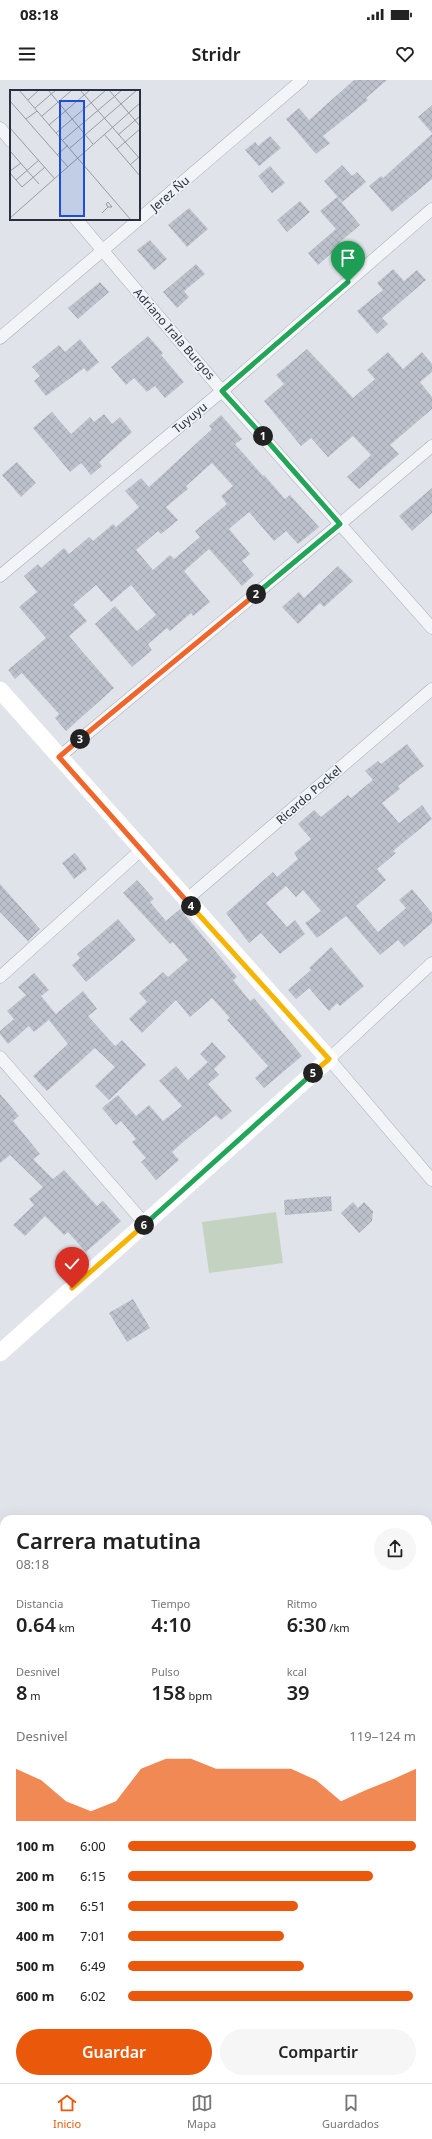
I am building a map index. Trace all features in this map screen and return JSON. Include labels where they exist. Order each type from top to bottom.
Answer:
[{"type":"street","name":"Jerez Ñu","points":[[140,219],[302,80]]},
{"type":"street","points":[[0,128],[10,141]]},
{"type":"street","name":"Tuyuyu","points":[[0,576],[222,391],[432,209]]},
{"type":"street","name":"Adriano Irala Burgos","points":[[77,220],[222,391],[432,628]]},
{"type":"street","name":"Jerez Ñu","points":[[0,338],[139,220]]},
{"type":"street","points":[[59,757],[432,446]]},
{"type":"street","name":"Ricardo Pockel","points":[[186,900],[432,689]]},
{"type":"street","points":[[0,690],[141,850],[329,1059],[432,1180]]},
{"type":"street","points":[[0,977],[141,850]]},
{"type":"street","points":[[0,1353],[329,1059],[432,963]]},
{"type":"street","points":[[0,1057],[145,1224]]},
{"type":"green space","points":[[276,1212],[283,1263],[209,1273],[202,1222]]},
{"type":"building","points":[[354,80],[387,80],[366,98],[368,100],[323,136],[330,143],[316,154],[286,119],[299,108],[309,120]]},
{"type":"building","points":[[432,105],[432,133],[418,117]]},
{"type":"building","points":[[432,134],[432,179],[392,212],[369,186],[381,176],[383,178]]},
{"type":"building","points":[[270,136],[281,148],[259,166],[245,150],[255,142],[258,146]]},
{"type":"building","points":[[342,165],[352,176],[357,172],[366,182],[342,202],[324,181]]},
{"type":"building","points":[[270,166],[285,183],[272,193],[258,176]]},
{"type":"building","points":[[337,197],[360,225],[333,248],[335,250],[318,265],[308,253],[336,229],[320,211]]},
{"type":"building","points":[[300,201],[310,212],[287,232],[277,220]]},
{"type":"building","points":[[189,208],[208,229],[187,247],[168,225]]},
{"type":"building","points":[[150,240],[167,259],[154,270],[137,250]]},
{"type":"building","points":[[196,264],[205,274],[184,291],[189,297],[177,308],[163,292]]},
{"type":"building","points":[[393,269],[404,281],[417,270],[426,280],[382,318],[388,324],[377,334],[357,311],[383,290],[377,283]]},
{"type":"building","points":[[100,282],[109,292],[78,319],[68,308]]},
{"type":"building","points":[[148,336],[163,353],[161,355],[184,382],[165,398],[155,386],[147,392],[134,378],[126,385],[111,367]]},
{"type":"building","points":[[80,339],[99,362],[87,372],[84,368],[46,396],[34,381],[40,376],[32,367],[59,345],[65,352]]},
{"type":"building","points":[[307,349],[353,398],[375,379],[367,370],[388,352],[403,369],[422,352],[432,364],[432,372],[420,382],[432,397],[432,409],[390,445],[399,454],[359,489],[347,477],[371,455],[353,436],[328,457],[311,438],[301,446],[264,401],[284,384],[276,375]]},
{"type":"building","points":[[52,412],[71,434],[90,417],[94,422],[104,414],[112,424],[120,417],[132,432],[99,462],[102,466],[91,475],[81,463],[70,472],[33,428]]},
{"type":"building","points":[[221,415],[242,439],[235,444],[263,476],[264,475],[285,499],[290,495],[319,527],[298,544],[286,531],[274,541],[249,512],[229,529],[250,554],[242,561],[254,575],[242,586],[209,549],[184,571],[210,602],[193,616],[191,613],[170,631],[167,628],[148,644],[152,650],[132,667],[95,624],[115,606],[137,631],[156,615],[131,585],[111,602],[96,585],[73,605],[87,621],[69,636],[114,688],[66,731],[55,718],[59,714],[22,673],[15,679],[8,670],[46,638],[19,607],[37,592],[24,576],[38,564],[41,568],[64,548],[69,554],[89,537],[93,541],[113,524],[116,527],[139,507],[125,491],[141,478],[149,487],[212,429],[209,426]],"holes":[[[212,463],[233,486],[221,496],[227,504],[195,531],[200,537],[174,559],[170,555],[153,570],[136,550],[158,531],[161,534],[178,520],[166,507],[188,489],[186,486]]]},
{"type":"building","points":[[17,462],[36,483],[21,497],[2,475]]},
{"type":"building","points":[[432,488],[432,513],[412,531],[399,516]]},
{"type":"building","points":[[338,566],[353,581],[324,607],[320,603],[298,624],[282,607],[299,592],[304,598]]},
{"type":"building","points":[[407,744],[424,766],[398,786],[400,789],[382,803],[399,823],[422,805],[432,819],[393,851],[396,853],[377,869],[386,880],[356,906],[378,932],[406,908],[399,900],[412,889],[432,913],[432,923],[404,947],[398,940],[380,955],[346,916],[317,938],[305,923],[321,911],[303,890],[296,897],[286,886],[266,903],[287,927],[295,920],[305,934],[280,954],[261,933],[249,943],[226,913],[273,872],[277,877],[298,859],[294,853],[311,839],[298,824],[314,810],[321,817],[348,795],[351,798],[373,780],[365,771],[378,761],[381,764]]},
{"type":"building","points":[[75,853],[87,869],[74,879],[62,863]]},
{"type":"building","points":[[137,880],[154,899],[150,902],[166,921],[180,909],[237,977],[233,980],[250,1001],[254,998],[302,1056],[264,1088],[255,1078],[268,1066],[227,1020],[230,1018],[212,998],[190,1017],[176,1000],[142,1033],[129,1019],[147,1002],[139,993],[163,972],[168,977],[188,960],[173,942],[170,944],[123,893]]},
{"type":"building","points":[[0,884],[40,929],[28,941],[0,912]]},
{"type":"building","points":[[118,919],[136,940],[86,982],[72,965],[80,958],[77,954]]},
{"type":"building","points":[[331,947],[364,986],[340,1006],[337,1003],[329,1011],[309,988],[296,999],[288,990],[311,970],[309,968]]},
{"type":"building","points":[[34,973],[49,990],[41,996],[56,1014],[34,1032],[29,1026],[8,1044],[0,1034],[0,1031],[14,1019],[7,1011],[26,995],[18,987]]},
{"type":"building","points":[[83,991],[97,1009],[88,1016],[115,1046],[122,1040],[146,1065],[109,1100],[95,1086],[115,1067],[95,1048],[47,1091],[33,1076],[68,1044],[49,1020]]},
{"type":"building","points":[[212,1042],[226,1057],[214,1069],[200,1054]]},
{"type":"building","points":[[208,1062],[219,1075],[208,1084],[232,1111],[221,1120],[216,1115],[183,1142],[172,1152],[179,1160],[156,1180],[141,1162],[146,1158],[132,1142],[136,1139],[121,1121],[116,1125],[102,1108],[118,1095],[136,1116],[149,1105],[163,1121],[182,1106],[159,1081],[176,1066],[188,1080]]},
{"type":"building","points":[[0,1094],[19,1116],[13,1121],[40,1154],[33,1159],[53,1179],[64,1170],[97,1206],[103,1201],[121,1221],[86,1252],[68,1232],[64,1235],[45,1216],[25,1236],[13,1225],[34,1205],[29,1199],[43,1187],[10,1155],[0,1163]]},
{"type":"building","points":[[331,1196],[332,1211],[285,1215],[284,1200]]},
{"type":"building","points":[[353,1202],[358,1208],[364,1202],[373,1211],[372,1221],[359,1233],[341,1213]]},
{"type":"building","points":[[133,1299],[150,1328],[127,1342],[109,1313]]},
{"type":"route","points":[[72,1288],[249,1132],[329,1059],[59,757],[340,524],[222,391],[348,282]]}]
